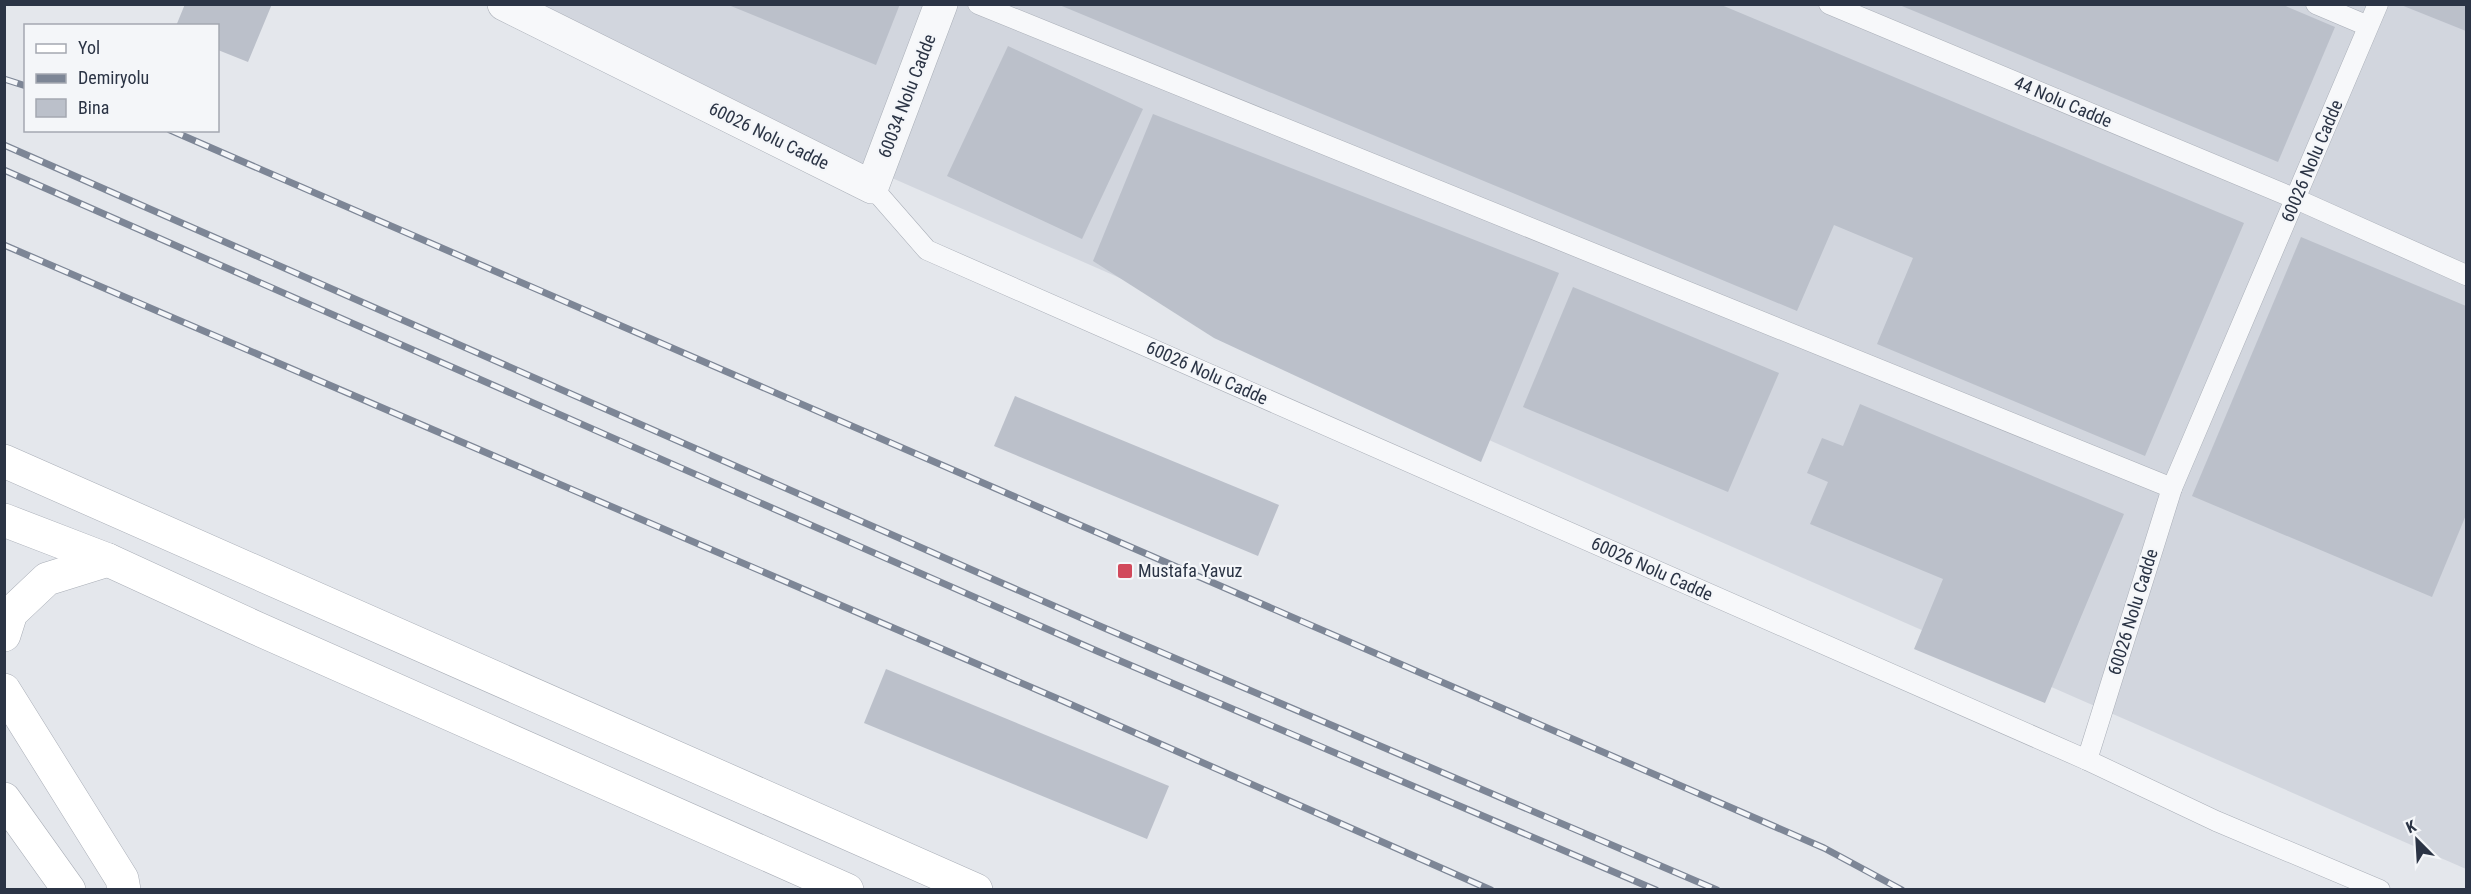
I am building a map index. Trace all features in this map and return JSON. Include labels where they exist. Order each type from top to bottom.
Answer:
[{"type":"street","name":"60026 Nolu Cadde","points":[[504,4],[872,187]]},
{"type":"street","name":"60034 Nolu Cadde","points":[[872,187],[941,4]]},
{"type":"street","points":[[4,461],[976,890]]},
{"type":"street","points":[[4,520],[108,560],[847,890]]},
{"type":"street","points":[[4,635],[11,613],[46,579],[108,560]]},
{"type":"street","points":[[4,690],[122,879],[124,890]]},
{"type":"street","points":[[4,799],[69,890]]},
{"type":"lane","points":[[978,4],[2172,488]]},
{"type":"lane","name":"44 Nolu Cadde","points":[[1829,4],[2296,198],[2466,275]]},
{"type":"lane","points":[[2316,4],[2368,26]]},
{"type":"lane","name":"60026 Nolu Cadde","points":[[872,187],[927,250],[2087,760],[2172,488],[2378,4]]},
{"type":"lane","points":[[2087,760],[2216,820],[2380,890]]},
{"type":"shaded area","points":[[498,5],[2466,5],[2466,869]]},
{"type":"building","points":[[185,4],[272,4],[248,62],[219,50],[219,24],[177,24]]},
{"type":"building","points":[[726,4],[900,4],[876,65]]},
{"type":"building","points":[[1057,4],[1719,4],[2244,223],[2145,456],[1877,344],[1913,258],[1834,225],[1797,311]]},
{"type":"building","points":[[1897,4],[2281,4],[2335,27],[2278,162]]},
{"type":"building","points":[[2466,4],[2466,31],[2401,5]]},
{"type":"building","points":[[1008,46],[1143,109],[1082,239],[947,176]]},
{"type":"building","points":[[1153,114],[1559,273],[1481,462],[1214,338],[1093,261]]},
{"type":"building","points":[[2301,237],[2466,306],[2466,515],[2432,597],[2192,496]]},
{"type":"building","points":[[1573,287],[1779,373],[1728,492],[1523,407]]},
{"type":"building","points":[[1015,396],[1279,505],[1258,556],[994,446]]},
{"type":"building","points":[[1860,404],[2124,514],[2045,703],[1914,649],[1943,579],[1810,524],[1828,482],[1807,473],[1822,438],[1843,446]]},
{"type":"building","points":[[886,669],[1169,786],[1147,839],[864,723]]},
{"type":"railway","points":[[4,79],[24,85]]},
{"type":"railway","points":[[175,132],[1824,848],[1902,890]]},
{"type":"railway","points":[[4,145],[1102,627],[1717,890]]},
{"type":"railway","points":[[4,170],[1097,651],[1656,890]]},
{"type":"railway","points":[[4,245],[1063,701],[1491,890]]},
{"type":"place","name":"Mustafa Yavuz","points":[[1125,571]]}]
